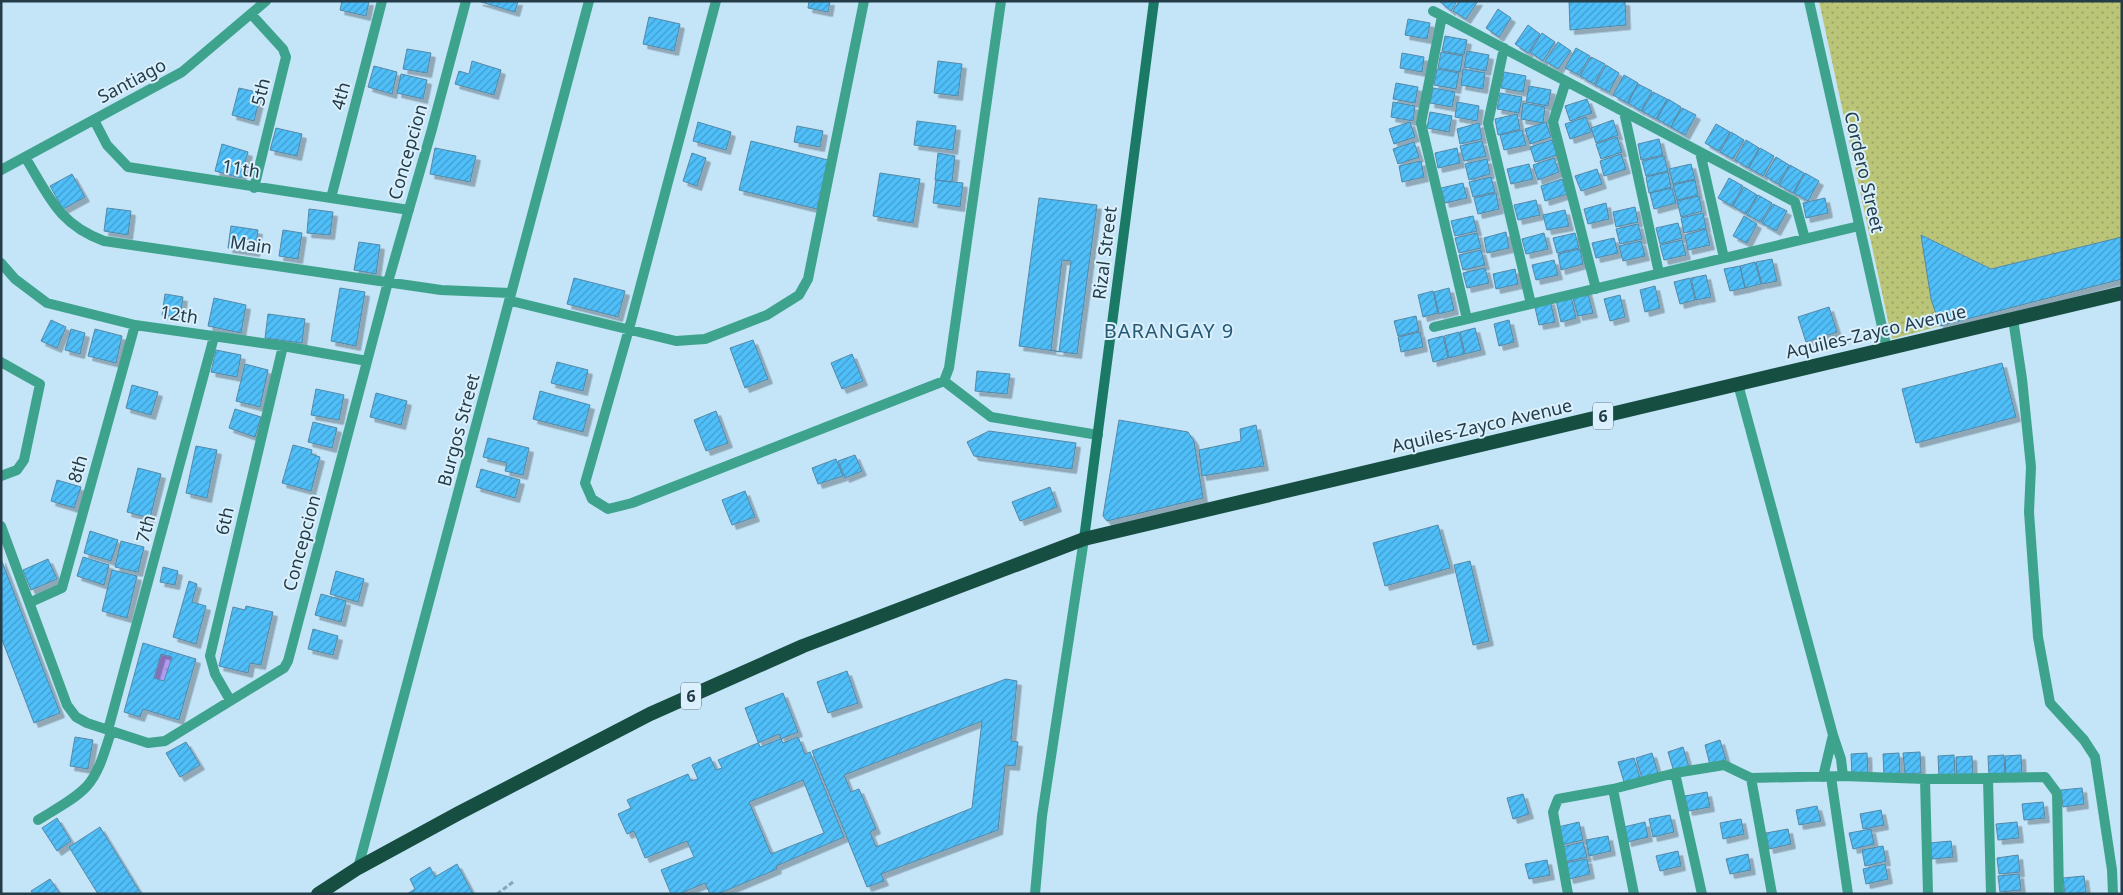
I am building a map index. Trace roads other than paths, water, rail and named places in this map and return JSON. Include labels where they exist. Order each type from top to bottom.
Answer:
[{"type":"highway","name":"Aquiles-Zayco Avenue","points":[[1084,539],[2122,293]]},
{"type":"highway","name":"6","points":[[318,894],[358,868],[464,810],[650,714],[803,646],[1084,539]]},
{"type":"main road","name":"Rizal Street","points":[[1084,539],[1154,1]]},
{"type":"street","name":"Santiago","points":[[1,170],[182,72],[252,15],[266,1]]},
{"type":"street","name":"4th","points":[[331,198],[382,1]]},
{"type":"street","name":"Concepcion","points":[[1,526],[68,705],[76,717],[109,731],[148,743],[165,741],[230,700],[277,674],[288,660],[388,282],[466,1]]},
{"type":"street","name":"Burgos Street","points":[[358,868],[589,1]]},
{"type":"street","points":[[716,1],[586,483],[592,499],[608,509],[641,499],[944,381],[949,368],[1001,1]]},
{"type":"street","name":"Main","points":[[25,157],[59,213],[74,227],[104,241],[441,290],[511,297],[676,341],[705,339],[767,315],[799,295],[808,279],[864,1]]},
{"type":"street","name":"Cordero Street","points":[[1809,1],[1887,349]]},
{"type":"street","points":[[1467,319],[1421,122],[1438,14],[1795,202],[1805,239]]},
{"type":"street","name":"5th","points":[[252,15],[283,49],[286,56],[254,188]]},
{"type":"street","points":[[1504,48],[1488,123],[1531,304]]},
{"type":"street","points":[[1566,81],[1554,122],[1596,288]]},
{"type":"street","points":[[1624,112],[1659,274]]},
{"type":"street","name":"11th","points":[[94,120],[107,145],[128,167],[254,188],[408,210]]},
{"type":"street","points":[[1700,152],[1724,258]]},
{"type":"street","points":[[1434,327],[1859,226]]},
{"type":"street","name":"12th","points":[[1,263],[15,279],[47,303],[135,325],[283,346],[367,361]]},
{"type":"street","points":[[2013,319],[2022,379],[2031,467],[2030,531],[2038,637],[2050,703],[2084,740],[2095,757],[2112,870],[2113,894]]},
{"type":"street","name":"8th","points":[[31,602],[62,588],[135,325]]},
{"type":"street","name":"7th","points":[[38,820],[87,786],[101,764],[214,337]]},
{"type":"street","name":"6th","points":[[230,700],[215,674],[210,656],[283,346]]},
{"type":"street","points":[[1,362],[40,384],[24,460],[17,470],[1,476]]},
{"type":"street","points":[[944,381],[991,417],[1098,435]]},
{"type":"street","points":[[1738,384],[1841,759],[1843,776]]},
{"type":"street","points":[[1035,894],[1042,816],[1084,539]]},
{"type":"street","points":[[1833,735],[1827,777],[1848,894]]},
{"type":"street","points":[[1568,894],[1553,812],[1558,799],[1613,789],[1675,773],[1724,765],[1751,778],[1843,776],[1988,779],[2045,777],[2057,793],[2059,894]]},
{"type":"street","points":[[1675,773],[1702,894]]},
{"type":"street","points":[[1751,778],[1772,894]]},
{"type":"street","points":[[1925,779],[1928,894]]},
{"type":"street","points":[[1988,779],[1991,894]]},
{"type":"street","points":[[1613,789],[1634,894]]},
{"type":"water","points":[[161,654],[172,657],[164,681],[154,678]]},
{"type":"district","name":"BARANGAY 9","points":[[1169,331]]}]
